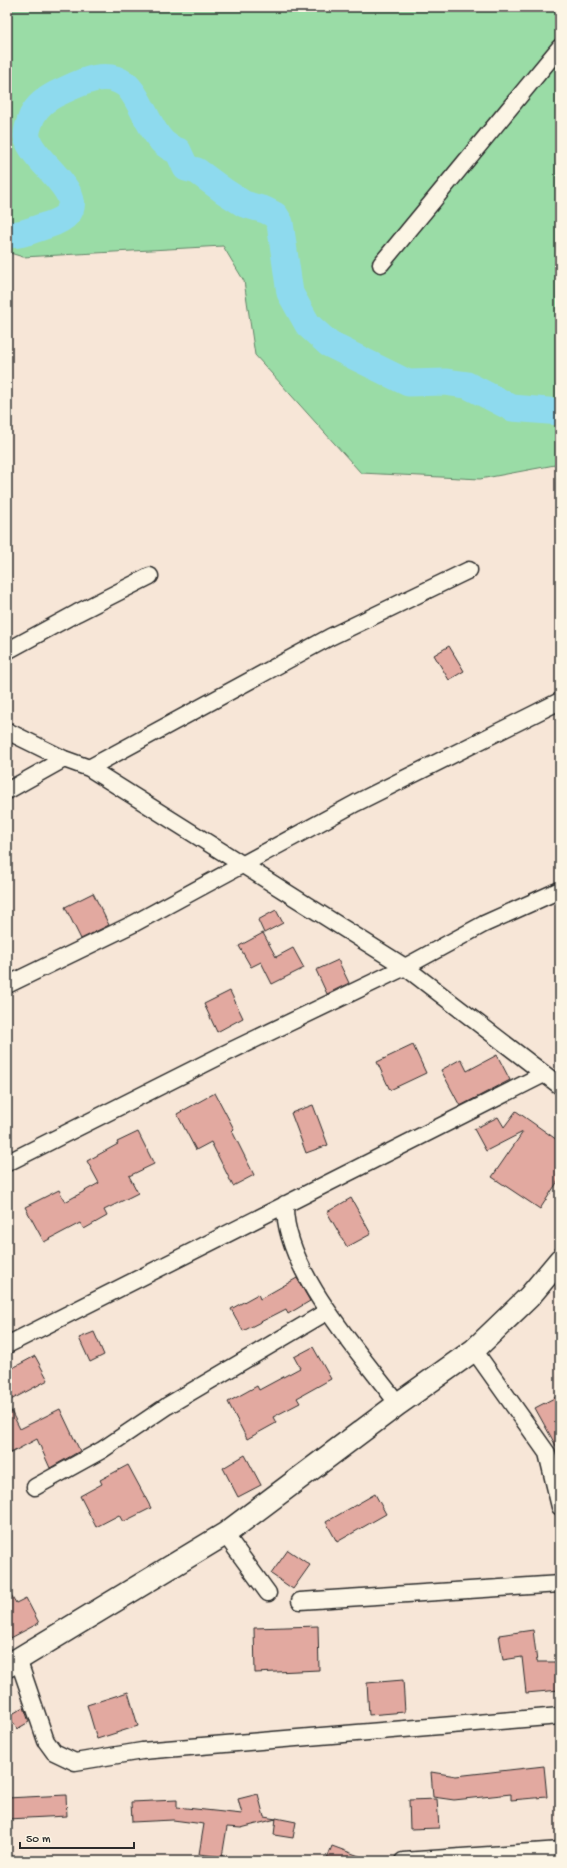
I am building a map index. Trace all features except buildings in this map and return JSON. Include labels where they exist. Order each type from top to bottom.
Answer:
[{"type":"main road","points":[[12,1662],[225,1534],[398,1404],[474,1350],[529,1297],[560,1260]]},
{"type":"street","points":[[381,264],[560,47]]},
{"type":"street","points":[[89,768],[330,637],[469,570]]},
{"type":"street","points":[[7,651],[150,576]]},
{"type":"street","points":[[7,985],[133,924],[242,864],[445,758],[560,702]]},
{"type":"street","points":[[7,731],[64,759],[89,768],[405,967],[560,1086]]},
{"type":"street","points":[[7,791],[64,759]]},
{"type":"street","points":[[7,1162],[215,1058],[405,967],[484,924],[560,890]]},
{"type":"street","points":[[7,1345],[544,1074]]},
{"type":"street","points":[[286,1204],[285,1218],[299,1264],[328,1311],[398,1404]]},
{"type":"street","points":[[35,1487],[102,1450],[167,1406],[328,1311]]},
{"type":"street","points":[[474,1350],[554,1452],[560,1507]]},
{"type":"street","points":[[225,1534],[268,1593]]},
{"type":"street","points":[[300,1602],[560,1584]]},
{"type":"street","points":[[12,1662],[46,1741],[54,1752],[75,1762],[142,1751],[560,1716]]},
{"type":"street","points":[[402,1861],[560,1850]]},
{"type":"green space","points":[[7,7],[560,7],[560,464],[480,479],[361,473],[255,355],[244,281],[223,246],[23,257],[7,252]]},
{"type":"waterway","points":[[7,234],[12,235],[22,233],[48,225],[65,217],[71,207],[69,196],[62,184],[32,148],[27,137],[28,126],[34,112],[48,98],[81,83],[99,78],[117,79],[129,87],[157,135],[166,145],[178,151],[186,168],[197,171],[244,204],[265,210],[275,215],[280,223],[290,293],[308,325],[329,344],[408,383],[445,382],[467,385],[512,408],[560,412]]}]
